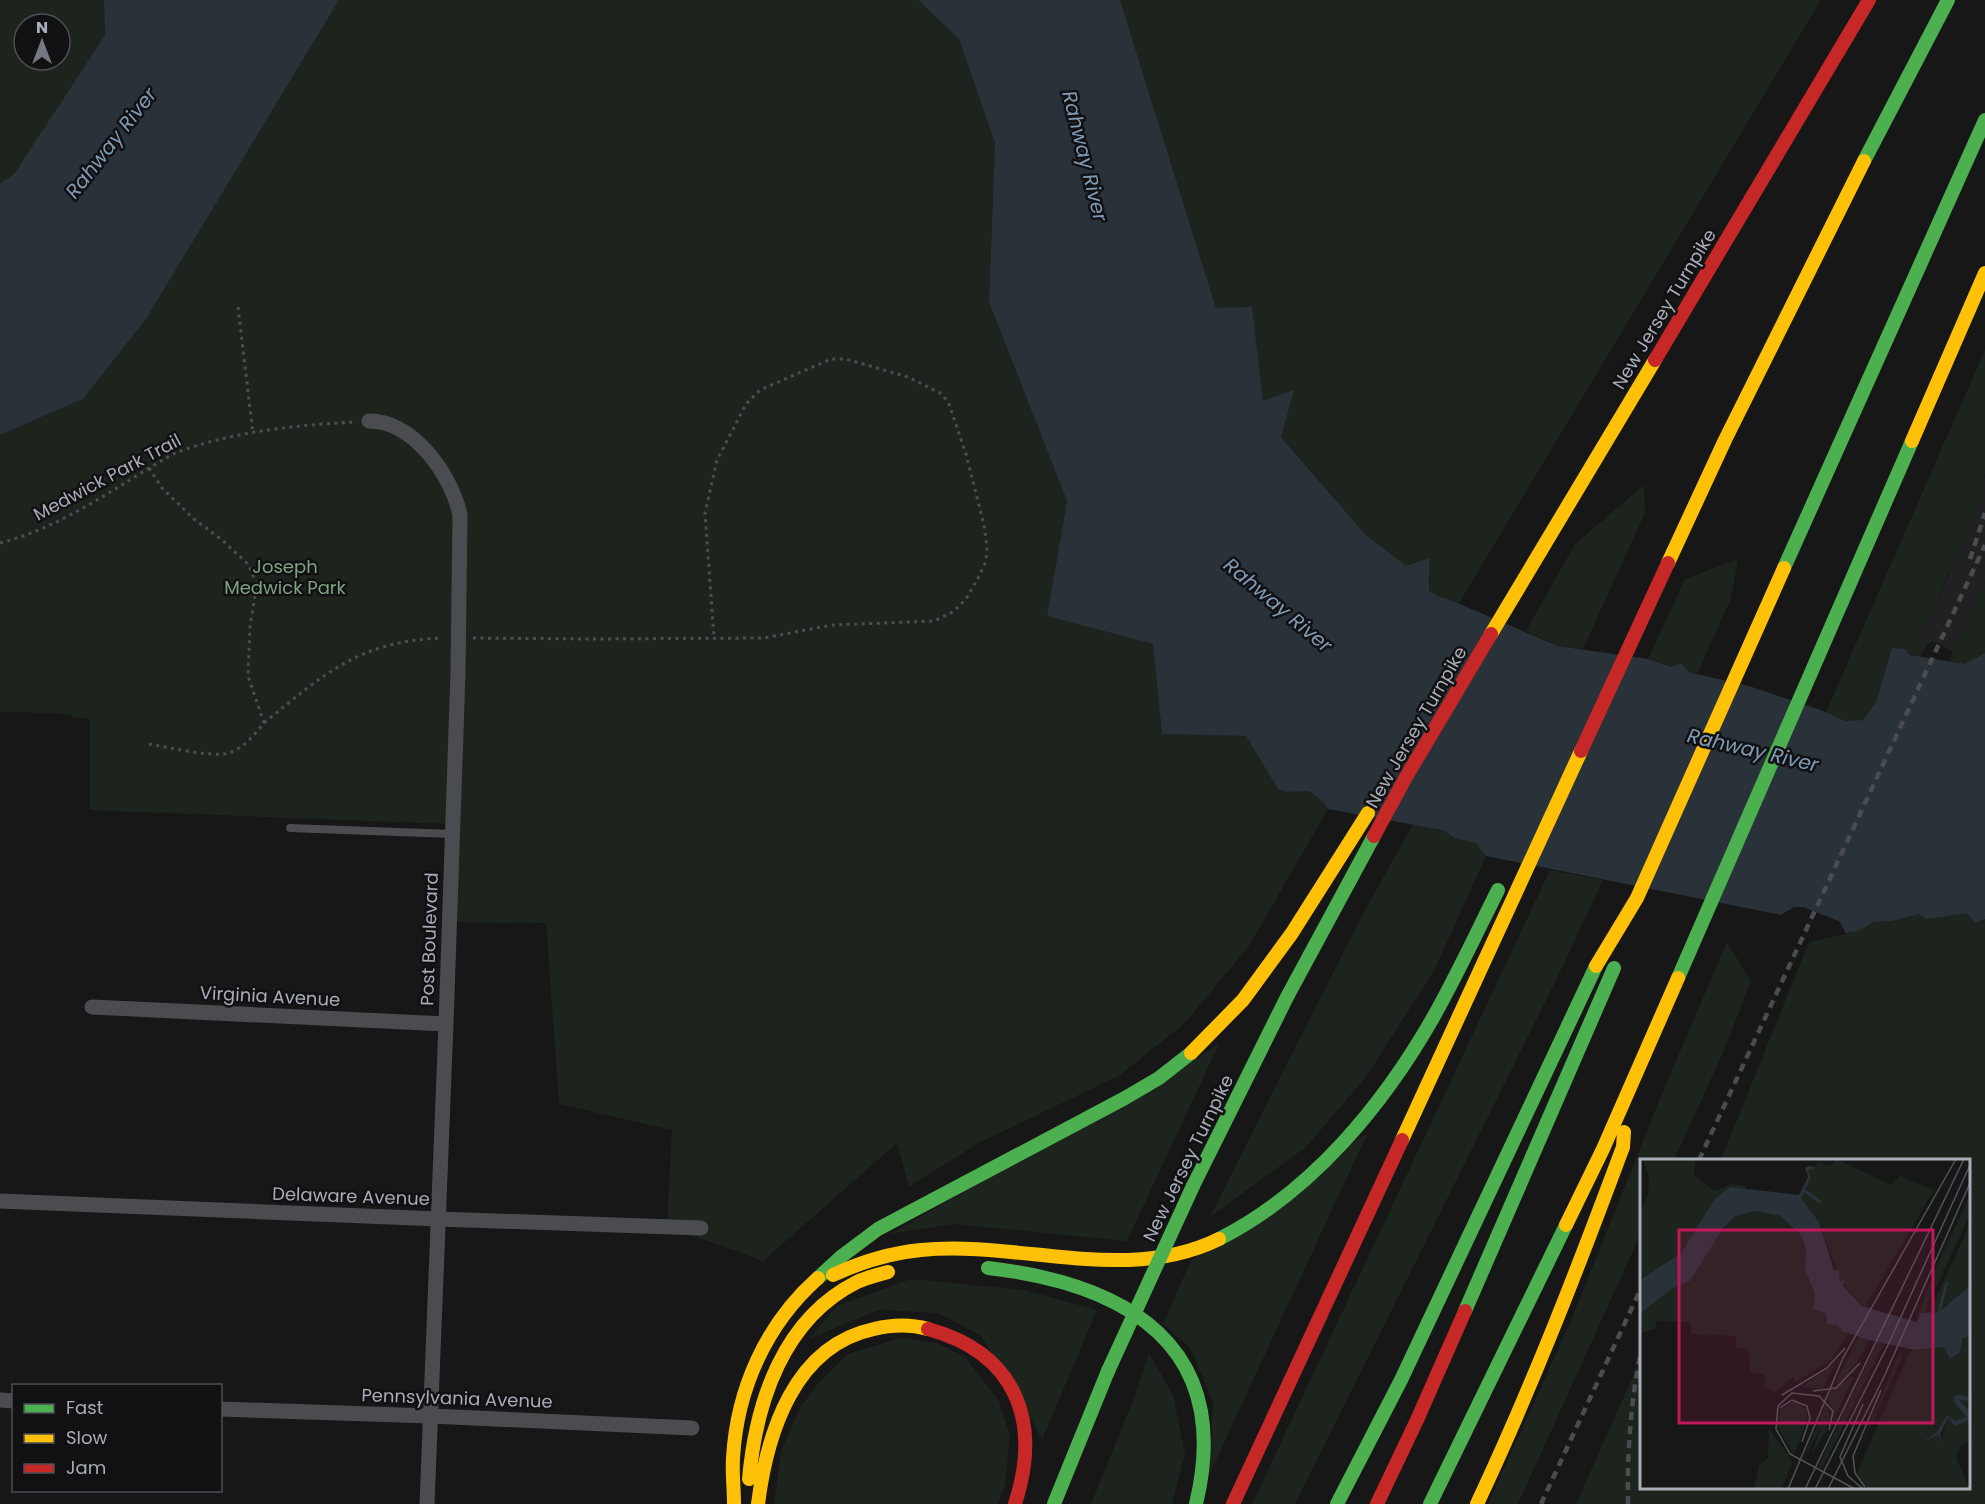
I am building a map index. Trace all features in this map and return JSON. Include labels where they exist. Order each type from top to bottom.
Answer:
[{"type":"highway","name":"New Jersey Turnpike","points":[[1054,1504],[1108,1371],[1193,1186],[1287,997],[1340,898],[1406,777],[1869,0]]},
{"type":"highway","points":[[1233,1504],[1661,578],[1781,327],[1948,0]]},
{"type":"highway","points":[[1377,1504],[1417,1420],[1613,971],[1637,898],[1985,120]]},
{"type":"highway","points":[[1430,1504],[1603,1149],[1985,273]]},
{"type":"highway","points":[[1388,783],[1543,546]]},
{"type":"highway","points":[[1534,820],[1661,578]]},
{"type":"highway","points":[[734,1504],[733,1440],[740,1403],[753,1366],[770,1334],[794,1301],[847,1250],[878,1229],[1125,1098],[1159,1078],[1190,1054],[1243,1000],[1292,933],[1374,803]]},
{"type":"highway","points":[[794,1301],[821,1281],[850,1265],[885,1254],[918,1248],[955,1248],[1113,1261],[1141,1260],[1192,1251],[1228,1234],[1292,1191],[1342,1143],[1392,1081],[1433,1017],[1507,872]]},
{"type":"highway","points":[[1337,1504],[1401,1380],[1595,968],[1637,898]]},
{"type":"highway","points":[[1477,1504],[1565,1302],[1623,1147],[1630,1086]]},
{"type":"highway","points":[[979,1267],[1031,1274],[1067,1283],[1100,1295],[1133,1312],[1159,1333],[1181,1359],[1195,1385],[1203,1415],[1204,1471],[1196,1504]]},
{"type":"highway","points":[[751,1504],[749,1478],[751,1445],[758,1411],[772,1375],[789,1344],[830,1300],[858,1282],[899,1269]]},
{"type":"highway","points":[[758,1504],[760,1482],[768,1447],[778,1418],[792,1390],[811,1364],[832,1346],[858,1332],[887,1326],[914,1326],[939,1330],[963,1340],[985,1356],[1004,1375],[1025,1422],[1026,1469],[1015,1504]]},
{"type":"street","name":"Post Boulevard","points":[[369,421],[392,424],[420,445],[447,479],[457,500],[460,515],[446,1024],[427,1504]]},
{"type":"street","name":"Virginia Avenue","points":[[92,1007],[446,1024]]},
{"type":"street","name":"Delaware Avenue","points":[[0,1201],[701,1227]]},
{"type":"street","name":"Pennsylvania Avenue","points":[[222,1409],[692,1428]]},
{"type":"lane","points":[[290,828],[452,834]]},
{"type":"path","points":[[238,307],[253,434]]},
{"type":"path","points":[[149,744],[218,754],[230,752],[251,739],[264,723],[346,661],[370,650],[421,639],[764,638],[832,625],[934,621],[953,612],[966,599],[986,561],[987,547],[984,525],[966,454],[949,404],[942,394],[908,377],[846,359],[831,359],[760,390],[746,404],[717,460],[705,513],[714,638]]},
{"type":"path","name":"Medwick Park Trail","points":[[0,543],[33,532],[68,516],[173,454],[189,448],[253,434],[327,423],[369,421]]},
{"type":"path","points":[[149,468],[162,488],[194,519],[248,564],[257,584],[250,626],[248,676],[264,723]]},
{"type":"shaded area","points":[[1985,473],[1985,582],[1953,651],[1933,641],[1927,645],[1918,636],[1934,610],[1979,501]]},
{"type":"green space","points":[[0,0],[104,0],[105,35],[14,174],[0,183]]},
{"type":"green space","name":"Joseph Medwick Park","points":[[339,0],[918,0],[959,39],[995,143],[989,302],[1067,501],[1047,616],[1153,644],[1162,734],[1246,736],[1278,789],[1287,792],[1309,791],[1328,809],[1249,946],[1184,1024],[1120,1075],[977,1144],[909,1187],[897,1143],[763,1261],[667,1226],[672,1130],[559,1104],[546,923],[442,922],[448,824],[90,810],[90,720],[58,713],[0,712],[0,435],[83,399],[146,319]]},
{"type":"green space","points":[[1120,0],[1821,0],[1459,603],[1439,597],[1429,591],[1430,578],[1421,560],[1406,566],[1365,534],[1281,436],[1293,391],[1263,401],[1252,308],[1216,308]]},
{"type":"green space","points":[[1985,350],[1985,473],[1979,501],[1964,542],[1947,576],[1934,610],[1918,636],[1927,645],[1920,657],[1892,648],[1876,702],[1863,720],[1845,721],[1826,712]]},
{"type":"green space","points":[[1644,485],[1645,513],[1583,649],[1559,646],[1526,631],[1575,544]]},
{"type":"green space","points":[[1738,559],[1731,598],[1697,674],[1648,659],[1685,579]]},
{"type":"green space","points":[[1985,582],[1985,653],[1965,664],[1950,661],[1953,651]]},
{"type":"green space","points":[[1413,824],[1442,830],[1455,838],[1476,842],[1486,856],[1434,971],[1366,1077],[1306,1147],[1210,1217],[1359,921]]},
{"type":"green space","points":[[1550,870],[1603,880],[1559,974],[1295,1504],[1252,1504]]},
{"type":"green space","points":[[1967,912],[1982,921],[1985,919],[1985,1504],[1576,1504],[1640,1360],[1640,1489],[1970,1489],[1970,1159],[1721,1159],[1809,942],[1859,931],[1873,922],[1892,921],[1919,914],[1928,918]]},
{"type":"green space","points":[[1727,942],[1751,981],[1725,1048],[1674,1159],[1640,1159],[1640,1235],[1518,1504],[1488,1504],[1570,1323],[1661,1096]]},
{"type":"green space","points":[[1219,1044],[1127,1241],[953,1224],[890,1234],[1179,1070]]},
{"type":"green space","points":[[1368,1132],[1210,1473],[1213,1402],[1190,1348],[1163,1324],[1191,1260]]},
{"type":"green space","points":[[911,1279],[1024,1290],[1097,1310],[1042,1440],[1015,1387],[980,1335],[937,1313],[878,1310],[809,1339],[837,1306]]},
{"type":"green space","points":[[900,1338],[937,1343],[966,1358],[999,1401],[1010,1436],[1005,1486],[998,1504],[774,1504],[781,1451],[801,1406],[817,1385],[848,1354]]},
{"type":"green space","points":[[1149,1353],[1173,1395],[1185,1454],[1172,1504],[1091,1504],[1134,1398]]},
{"type":"water","name":"Rahway River","points":[[104,0],[339,0],[146,319],[83,399],[0,435],[0,183],[14,174],[105,35]]},
{"type":"water","name":"Rahway River","points":[[918,0],[1120,0],[1216,308],[1252,307],[1263,401],[1294,390],[1281,437],[1365,534],[1406,566],[1429,558],[1429,591],[1558,646],[1648,659],[1672,667],[1681,663],[1689,672],[1752,687],[1826,712],[1845,721],[1863,720],[1876,702],[1892,648],[1905,649],[1910,655],[1965,664],[1985,653],[1985,919],[1975,923],[1967,913],[1927,919],[1919,914],[1892,921],[1873,922],[1859,931],[1846,933],[1839,921],[1803,907],[1794,907],[1781,915],[1486,856],[1476,843],[1455,838],[1442,830],[1328,809],[1309,791],[1287,792],[1278,789],[1246,736],[1162,734],[1153,644],[1047,616],[1067,501],[989,302],[995,143],[959,39]]},
{"type":"railway","points":[[1970,559],[1985,513]]},
{"type":"railway","points":[[1699,1159],[1985,545]]},
{"type":"railway","points":[[1541,1504],[1640,1290]]},
{"type":"railway","points":[[1628,1504],[1630,1425],[1640,1357]]},
{"type":"traffic: fast","points":[[1864,161],[1948,0]]},
{"type":"traffic: fast","points":[[1784,568],[1985,120]]},
{"type":"traffic: fast","points":[[1678,978],[1912,441]]},
{"type":"traffic: fast","points":[[1193,1186],[1287,997],[1374,836]]},
{"type":"traffic: fast","points":[[1219,1239],[1253,1220],[1285,1197],[1315,1171],[1369,1113],[1434,1016],[1498,890]]},
{"type":"traffic: fast","points":[[1337,1504],[1401,1380],[1596,966]]},
{"type":"traffic: fast","points":[[1465,1311],[1614,968]]},
{"type":"traffic: fast","points":[[818,1278],[842,1256],[878,1229],[1125,1098],[1159,1078],[1191,1053]]},
{"type":"traffic: fast","points":[[1108,1371],[1193,1186]]},
{"type":"traffic: fast","points":[[1430,1504],[1566,1225]]},
{"type":"traffic: fast","points":[[988,1268],[1038,1276],[1084,1289],[1125,1308],[1158,1333],[1184,1364],[1199,1403],[1204,1449],[1196,1504]]},
{"type":"traffic: fast","points":[[1054,1504],[1108,1371]]},
{"type":"traffic: slow","points":[[1668,563],[1725,440],[1864,161]]},
{"type":"traffic: slow","points":[[1912,441],[1985,273]]},
{"type":"traffic: slow","points":[[1491,634],[1655,360]]},
{"type":"traffic: slow","points":[[1596,966],[1637,898],[1784,568]]},
{"type":"traffic: slow","points":[[1402,1140],[1581,751]]},
{"type":"traffic: slow","points":[[1191,1053],[1243,1000],[1292,933],[1368,813]]},
{"type":"traffic: slow","points":[[1566,1225],[1603,1149],[1678,978]]},
{"type":"traffic: slow","points":[[1477,1504],[1536,1372],[1572,1282],[1623,1147],[1624,1132]]},
{"type":"traffic: slow","points":[[833,1275],[876,1259],[921,1250],[958,1249],[1072,1258],[1147,1259],[1184,1252],[1219,1239]]},
{"type":"traffic: slow","points":[[749,1479],[758,1421],[778,1366],[792,1340],[831,1298],[861,1280],[888,1272]]},
{"type":"traffic: slow","points":[[734,1504],[733,1464],[736,1432],[748,1383],[769,1337],[783,1316],[818,1278]]},
{"type":"traffic: slow","points":[[758,1504],[769,1449],[789,1396],[805,1373],[823,1354],[846,1338],[874,1329],[901,1326],[928,1329]]},
{"type":"traffic: jam","points":[[1655,360],[1869,0]]},
{"type":"traffic: jam","points":[[1581,751],[1668,563]]},
{"type":"traffic: jam","points":[[1374,836],[1406,777],[1491,634]]},
{"type":"traffic: jam","points":[[1233,1504],[1402,1140]]},
{"type":"traffic: jam","points":[[1377,1504],[1465,1311]]},
{"type":"traffic: jam","points":[[928,1329],[958,1340],[983,1355],[1001,1373],[1015,1394],[1023,1418],[1025,1445],[1023,1474],[1015,1504]]}]
